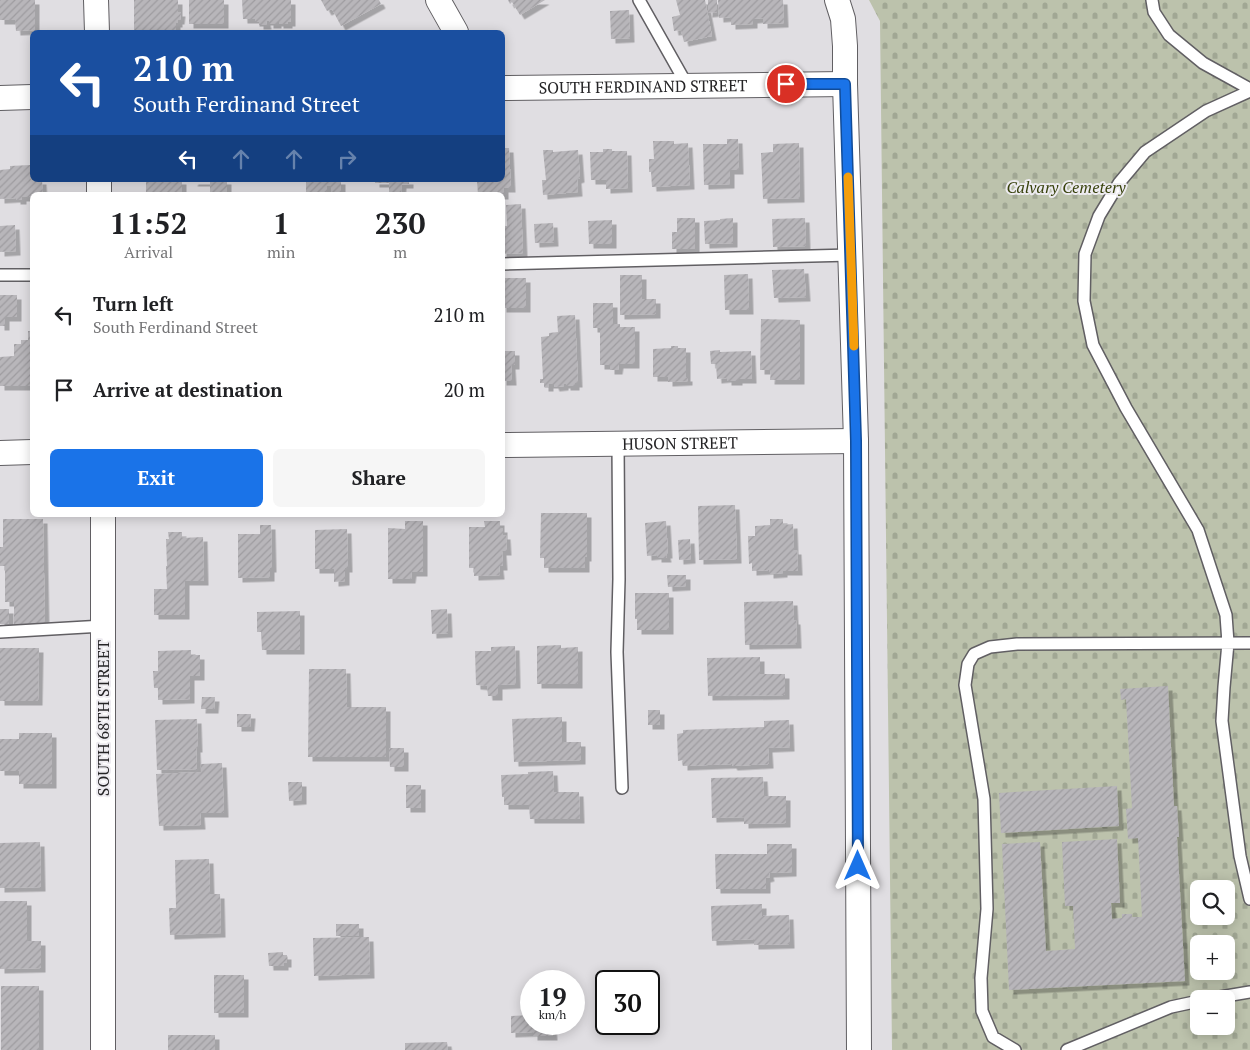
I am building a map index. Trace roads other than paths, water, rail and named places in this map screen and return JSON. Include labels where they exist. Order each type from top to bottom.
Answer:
[{"type":"street","points":[[96,0],[97,30]]},
{"type":"street","points":[[438,0],[455,30]]},
{"type":"street","points":[[837,0],[843,19],[845,46],[856,441],[859,1050]]},
{"type":"street","name":"SOUTH FERDINAND STREET","points":[[505,88],[845,84]]},
{"type":"street","points":[[0,98],[30,97]]},
{"type":"street","name":"HUSON STREET","points":[[505,446],[856,441]]},
{"type":"street","points":[[0,452],[30,452]]},
{"type":"street","name":"SOUTH 68TH STREET","points":[[103,517],[103,1050]]},
{"type":"lane","points":[[640,0],[687,85]]},
{"type":"lane","points":[[1152,0],[1154,12],[1169,35],[1203,63],[1250,90]]},
{"type":"lane","points":[[1250,90],[1206,111],[1145,152],[1119,183],[1099,216],[1085,254],[1084,301],[1093,345],[1126,408],[1198,530],[1226,615],[1228,643],[1222,721],[1240,856],[1250,899]]},
{"type":"lane","points":[[505,264],[851,255]]},
{"type":"lane","points":[[0,275],[30,275]]},
{"type":"lane","points":[[618,444],[619,579],[617,652],[622,788]]},
{"type":"lane","points":[[0,632],[103,626]]},
{"type":"lane","points":[[1015,1050],[993,1037],[982,1011],[981,978],[987,909],[984,799],[965,685],[968,664],[974,654],[990,647],[1017,644],[1250,643]]},
{"type":"lane","points":[[1235,994],[1250,992]]},
{"type":"lane","points":[[1067,1050],[1171,1007],[1190,1003]]},
{"type":"park label","name":"Calvary Cemetery","points":[[1066,187]]}]
